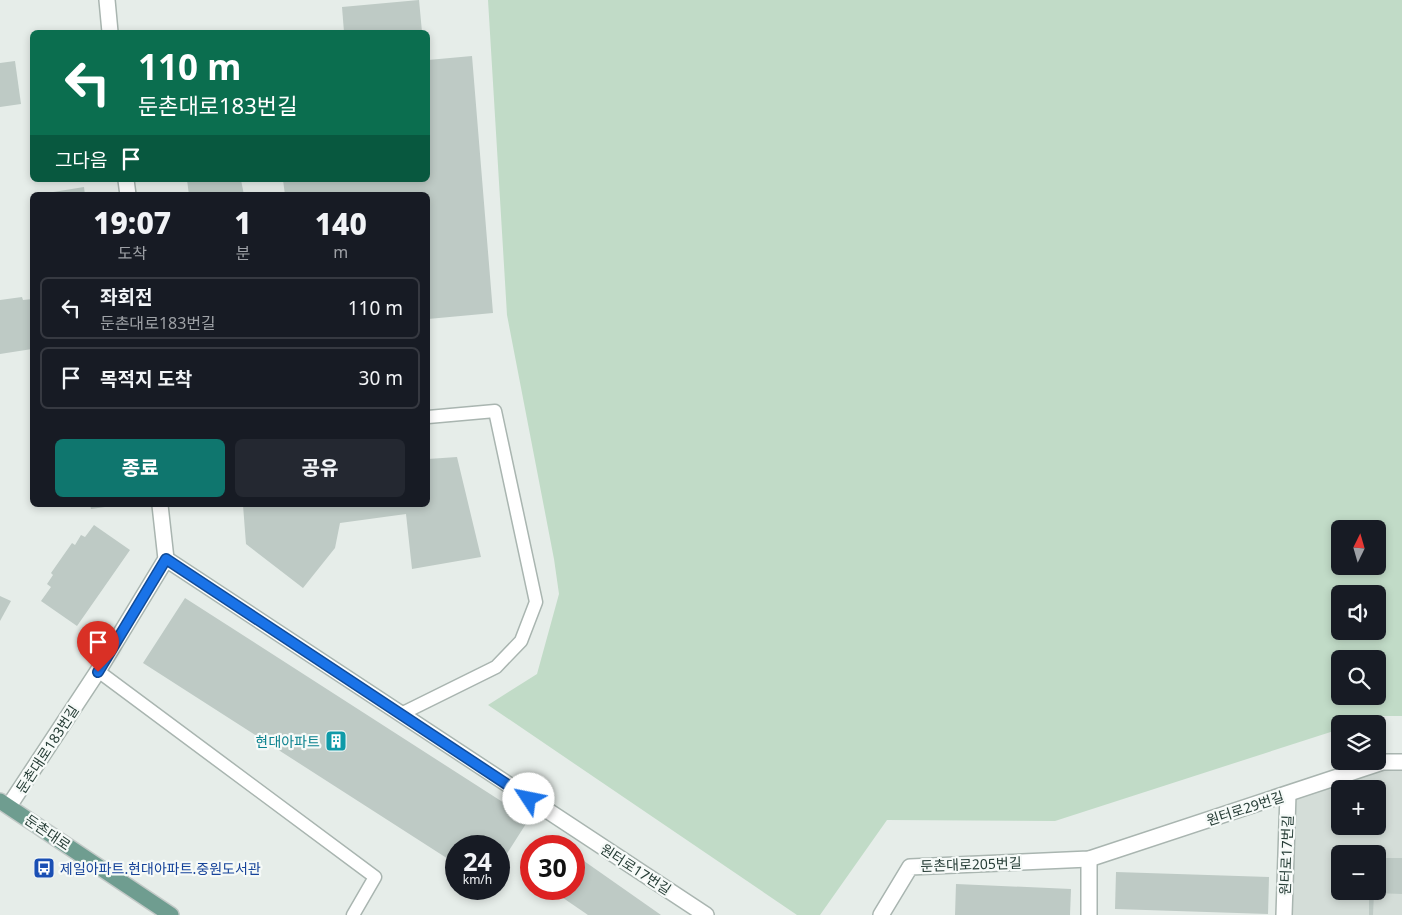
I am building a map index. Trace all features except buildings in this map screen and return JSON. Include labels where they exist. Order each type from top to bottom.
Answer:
[{"type":"main road","name":"둔촌대로","points":[[5,803],[169,914]]},
{"type":"street","points":[[107,0],[110,30]]},
{"type":"street","points":[[160,507],[166,559]]},
{"type":"street","name":"원터로17번길","points":[[166,559],[706,915]]},
{"type":"street","name":"둔촌대로183번길","points":[[5,803],[98,672],[166,559]]},
{"type":"street","name":"원터로29번길","points":[[1089,859],[1384,762],[1402,762]]},
{"type":"street","name":"원터로17번길","points":[[1284,915],[1288,794]]},
{"type":"street","points":[[1089,859],[1089,915]]},
{"type":"street","name":"둔촌대로205번길","points":[[881,915],[910,867],[1089,859]]},
{"type":"lane","points":[[401,714],[496,667],[522,641],[536,602],[494,411],[430,417]]},
{"type":"lane","points":[[98,672],[375,877],[353,915]]},
{"type":"shaded area","points":[[1402,762],[1402,915],[1284,915],[1288,794],[1331,782],[1331,835],[1386,835],[1386,780],[1338,780],[1374,770],[1386,770],[1386,766]]},
{"type":"green space","points":[[488,0],[1402,0],[1402,716],[1331,715],[1331,732],[1055,821],[887,820],[820,915],[797,915],[488,705],[537,674],[559,594],[507,315]]},
{"type":"place","name":"현대아파트","points":[[336,741]]},
{"type":"place","name":"제일아파트.현대아파트.중원도서관","points":[[44,868]]},
{"type":"route","points":[[98,672],[166,559],[529,799]]}]
